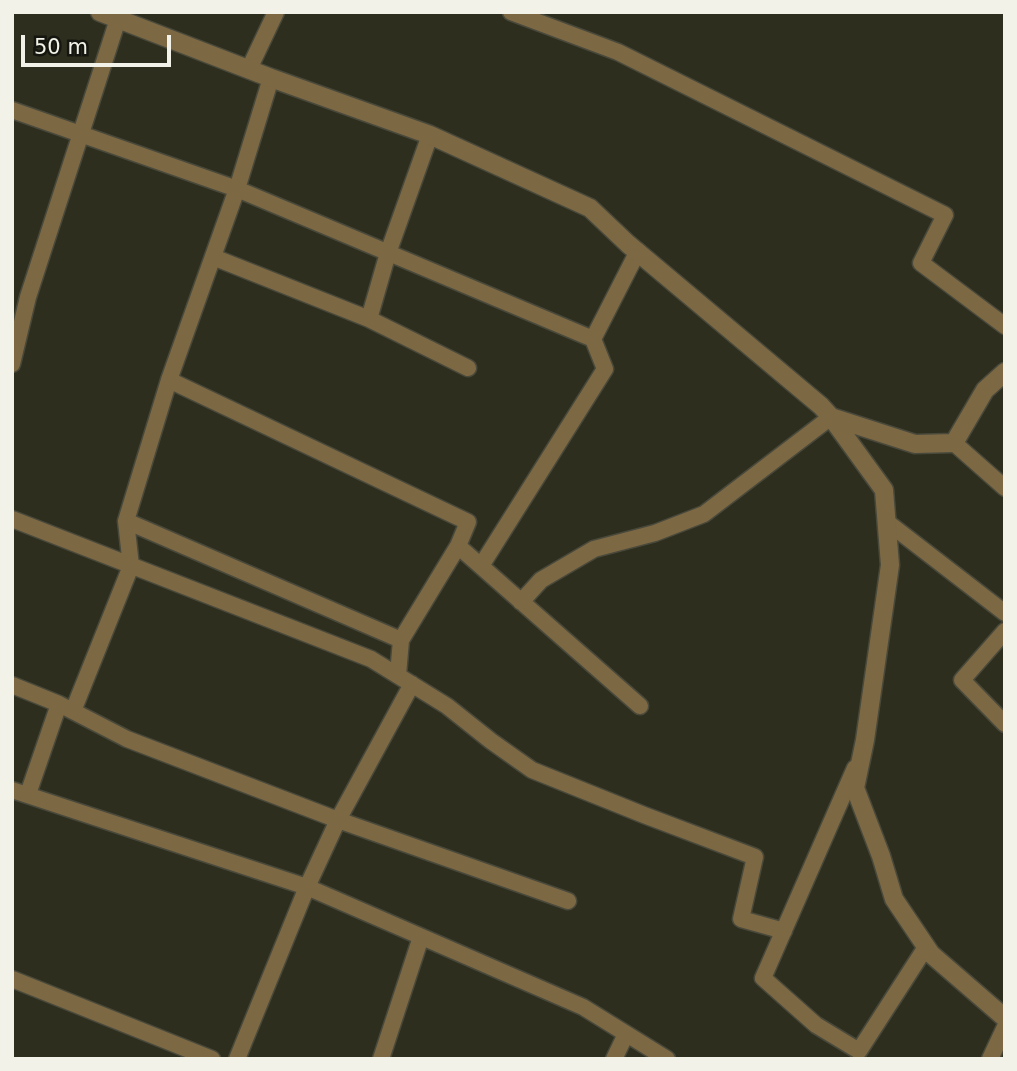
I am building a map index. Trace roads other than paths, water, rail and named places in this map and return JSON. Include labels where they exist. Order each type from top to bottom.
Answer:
[{"type":"street","points":[[249,69],[276,12]]},
{"type":"street","points":[[511,12],[618,52],[945,215],[921,263],[1005,326]]},
{"type":"street","points":[[12,365],[28,297],[82,135],[106,14],[429,135],[590,208],[628,244],[821,405],[884,490],[890,565],[864,745],[855,788],[894,899],[931,954],[1005,1018]]},
{"type":"street","points":[[271,78],[237,189],[169,380],[126,521],[131,566],[66,708],[20,792],[307,887],[583,1007],[667,1059]]},
{"type":"street","points":[[12,110],[237,189],[593,339],[605,369],[481,566]]},
{"type":"street","points":[[369,318],[388,253],[429,135]]},
{"type":"street","points":[[593,339],[638,251]]},
{"type":"street","points":[[212,257],[369,318],[468,368]]},
{"type":"street","points":[[12,291],[28,297]]},
{"type":"street","points":[[954,443],[985,390],[1005,372]]},
{"type":"street","points":[[169,380],[468,522],[458,546],[401,640],[405,680],[307,887],[237,1059]]},
{"type":"street","points":[[831,417],[915,444],[954,443],[1005,488]]},
{"type":"street","points":[[521,602],[541,580],[594,549],[655,533],[704,514],[831,417]]},
{"type":"street","points":[[12,519],[371,659],[447,706],[532,770],[755,856],[741,919],[784,932]]},
{"type":"street","points":[[126,521],[401,640]]},
{"type":"street","points":[[887,522],[1005,613]]},
{"type":"street","points":[[458,546],[640,706]]},
{"type":"street","points":[[1005,631],[962,680],[1005,724]]},
{"type":"street","points":[[12,685],[66,708],[127,739],[338,820],[568,901]]},
{"type":"street","points":[[864,745],[763,978],[816,1025],[859,1051],[926,947]]},
{"type":"street","points":[[381,1059],[421,937]]},
{"type":"street","points":[[12,979],[212,1059]]},
{"type":"street","points":[[990,1059],[1005,1027]]},
{"type":"street","points":[[614,1059],[626,1034]]}]
